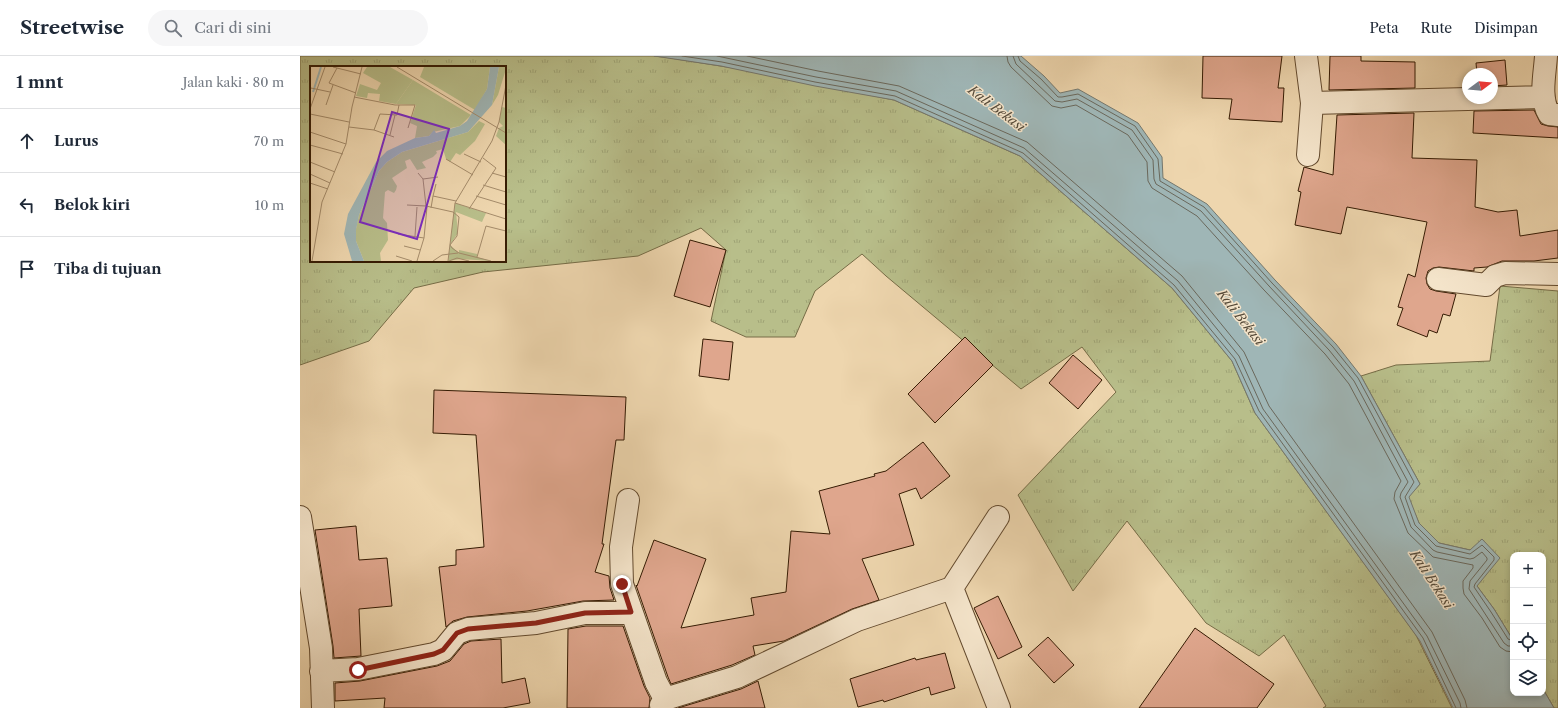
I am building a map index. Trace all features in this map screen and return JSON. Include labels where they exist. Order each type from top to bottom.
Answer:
[{"type":"street","points":[[1306,56],[1312,103],[1308,155]]},
{"type":"street","points":[[1546,56],[1543,97],[1545,108],[1549,114],[1558,115]]},
{"type":"street","points":[[1312,103],[1543,97]]},
{"type":"street","points":[[1438,279],[1486,285],[1496,276],[1505,273],[1558,274]]},
{"type":"street","points":[[628,500],[621,547],[622,584],[663,703],[736,677],[857,620],[952,588],[998,517]]},
{"type":"street","points":[[300,517],[321,648],[323,708]]},
{"type":"street","points":[[952,588],[999,708]]},
{"type":"street","points":[[321,671],[358,670],[434,654],[443,650],[457,633],[468,629],[536,623],[585,613],[631,612]]},
{"type":"green space","points":[[300,56],[653,56],[733,68],[894,100],[1020,156],[1172,288],[1232,361],[1255,413],[1416,635],[1452,708],[1323,708],[1326,706],[1284,635],[1259,656],[1206,623],[1127,521],[1073,591],[1018,495],[1116,392],[1082,347],[1021,389],[886,276],[862,254],[815,291],[795,337],[746,337],[711,321],[726,250],[701,228],[638,256],[483,272],[414,288],[369,341],[300,365]]},
{"type":"green space","points":[[1500,286],[1558,291],[1558,708],[1554,708],[1546,694],[1546,552],[1510,552],[1510,635],[1494,609],[1477,586],[1470,550],[1439,543],[1419,523],[1408,497],[1420,484],[1361,376],[1396,365],[1490,361]]},
{"type":"water","name":"Kali Bekasi","points":[[654,56],[1021,56],[1044,76],[1060,93],[1078,89],[1138,123],[1162,157],[1163,178],[1207,204],[1275,280],[1336,344],[1361,376],[1420,484],[1409,497],[1419,523],[1439,543],[1470,550],[1482,539],[1500,558],[1477,586],[1494,609],[1510,635],[1510,696],[1546,696],[1546,694],[1554,708],[1453,708],[1420,641],[1255,413],[1232,361],[1172,288],[1020,156],[894,100],[815,86],[721,66]]},
{"type":"building","points":[[1203,56],[1282,56],[1278,88],[1284,88],[1282,122],[1229,119],[1232,99],[1202,98]]},
{"type":"building","points":[[1330,56],[1361,56],[1361,61],[1415,62],[1415,88],[1329,90]]},
{"type":"building","points":[[1505,60],[1507,85],[1498,86],[1498,68],[1476,68],[1476,63]]},
{"type":"building","points":[[1534,110],[1541,124],[1558,127],[1558,138],[1473,133],[1474,111]]},
{"type":"building","points":[[1414,113],[1412,158],[1477,160],[1475,207],[1498,212],[1517,210],[1520,236],[1558,230],[1558,258],[1534,261],[1502,261],[1487,267],[1474,268],[1474,271],[1439,267],[1428,271],[1426,278],[1430,289],[1456,294],[1450,316],[1443,314],[1437,333],[1429,330],[1427,337],[1397,325],[1403,308],[1398,307],[1408,274],[1415,277],[1427,222],[1347,207],[1341,234],[1295,225],[1301,192],[1298,191],[1304,167],[1333,175],[1337,115]]},
{"type":"building","points":[[690,240],[726,250],[710,307],[674,296]]},
{"type":"building","points":[[965,337],[993,365],[935,423],[908,394]]},
{"type":"building","points":[[703,339],[733,342],[729,380],[699,376]]},
{"type":"building","points":[[1073,355],[1102,380],[1078,409],[1049,383]]},
{"type":"building","points":[[434,390],[626,397],[624,440],[616,440],[602,544],[604,544],[595,572],[609,576],[610,588],[614,600],[583,601],[527,611],[467,617],[453,621],[446,627],[439,567],[456,565],[456,550],[484,547],[476,435],[433,433]]},
{"type":"building","points":[[923,442],[950,476],[921,499],[916,488],[899,494],[914,545],[862,559],[879,600],[852,609],[784,641],[753,646],[755,655],[732,665],[671,684],[636,585],[637,586],[654,540],[706,559],[681,628],[754,615],[751,598],[786,592],[791,531],[830,534],[819,491],[875,476],[874,474],[886,471]]},
{"type":"building","points":[[356,526],[359,560],[387,558],[392,606],[359,609],[361,656],[334,658],[315,530]]},
{"type":"building","points":[[998,596],[1022,647],[998,659],[974,608]]},
{"type":"building","points":[[586,626],[623,626],[644,686],[650,698],[649,708],[567,708],[568,629]]},
{"type":"building","points":[[1195,628],[1274,684],[1257,708],[1139,708]]},
{"type":"building","points":[[1048,637],[1074,665],[1054,683],[1028,655]]},
{"type":"building","points":[[501,639],[502,683],[525,678],[530,703],[503,708],[384,708],[385,698],[335,701],[335,683],[360,681],[437,666],[450,661],[464,644],[471,641]]},
{"type":"building","points":[[945,653],[955,688],[931,695],[929,687],[884,702],[883,700],[858,707],[850,679],[915,658],[916,660]]},
{"type":"building","points":[[758,681],[765,708],[678,708],[741,689]]},
{"type":"route","points":[[358,670],[434,654],[443,650],[457,633],[468,629],[536,623],[585,613],[631,612],[622,584]]}]
